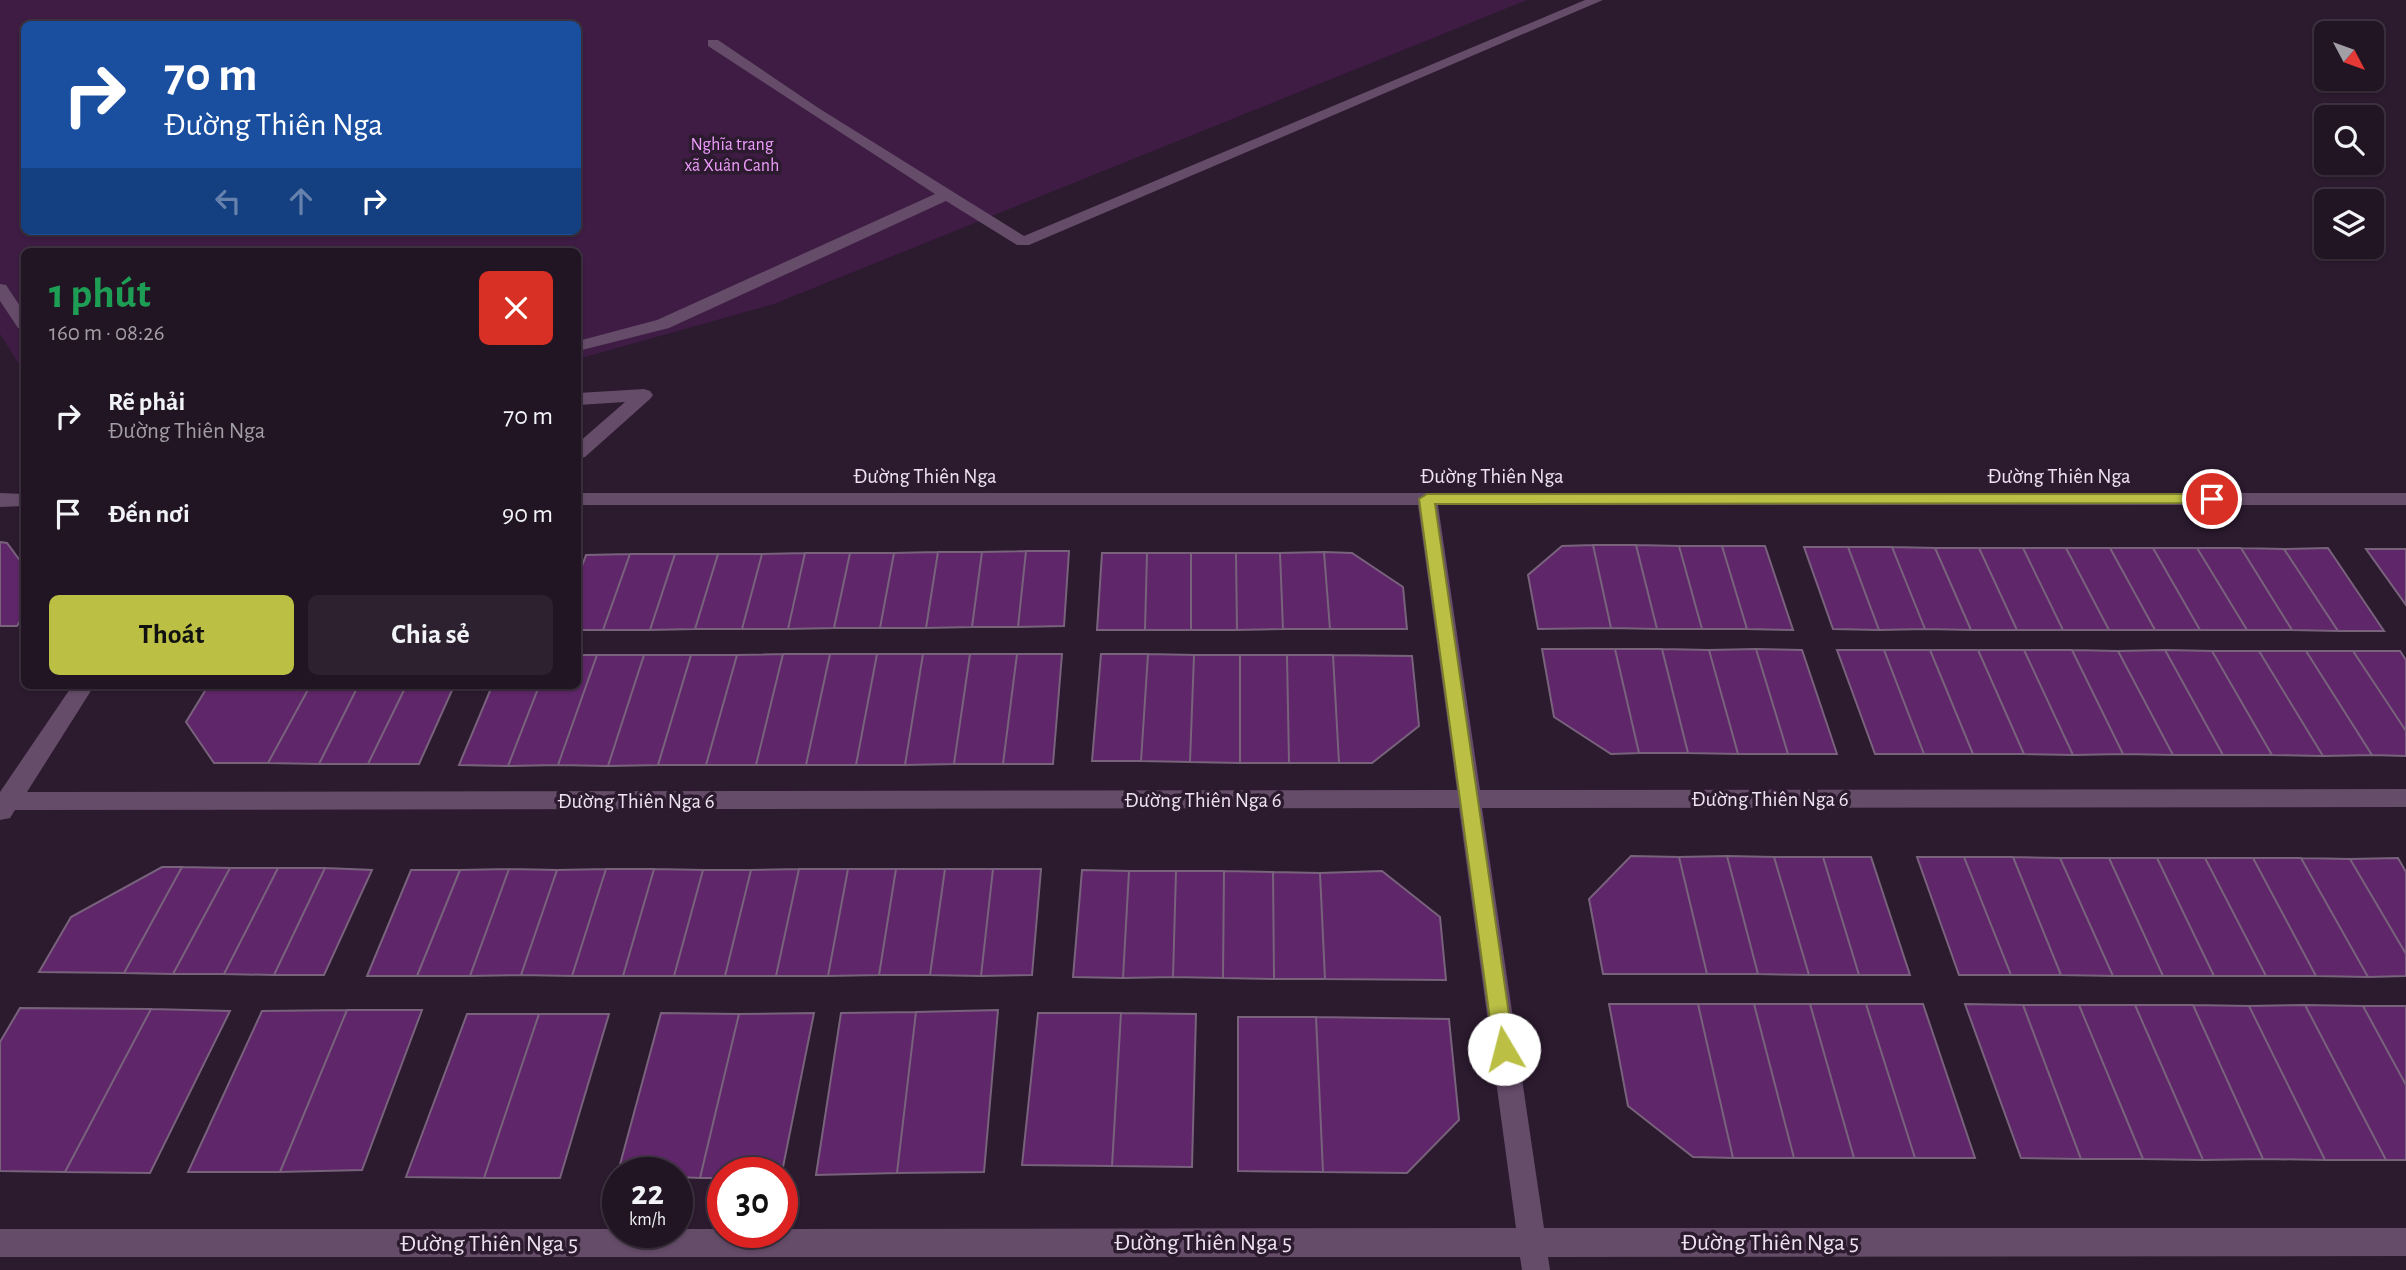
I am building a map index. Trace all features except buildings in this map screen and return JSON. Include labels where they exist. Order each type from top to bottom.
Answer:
[{"type":"street","points":[[713,43],[815,113],[1023,242],[1597,0]]},
{"type":"street","points":[[581,345],[663,324],[946,195]]},
{"type":"street","points":[[0,289],[21,320]]},
{"type":"street","points":[[581,399],[643,395],[581,450]]},
{"type":"street","name":"Đường Thiên Nga","points":[[581,499],[2406,499]]},
{"type":"street","points":[[1427,499],[1534,1256]]},
{"type":"street","points":[[0,500],[21,500]]},
{"type":"street","points":[[3,806],[81,689]]},
{"type":"street","name":"Đường Thiên Nga 6","points":[[3,806],[2406,798]]},
{"type":"street","name":"Đường Thiên Nga 5","points":[[0,1243],[1534,1256],[2406,1242]]},
{"type":"green space","name":"Nghĩa trang xã Xuân Canh","points":[[0,0],[1527,0],[774,304],[581,358],[581,248],[21,248],[21,367],[0,334]]},
{"type":"route","points":[[1504,1049],[1427,499],[2212,499]]}]
